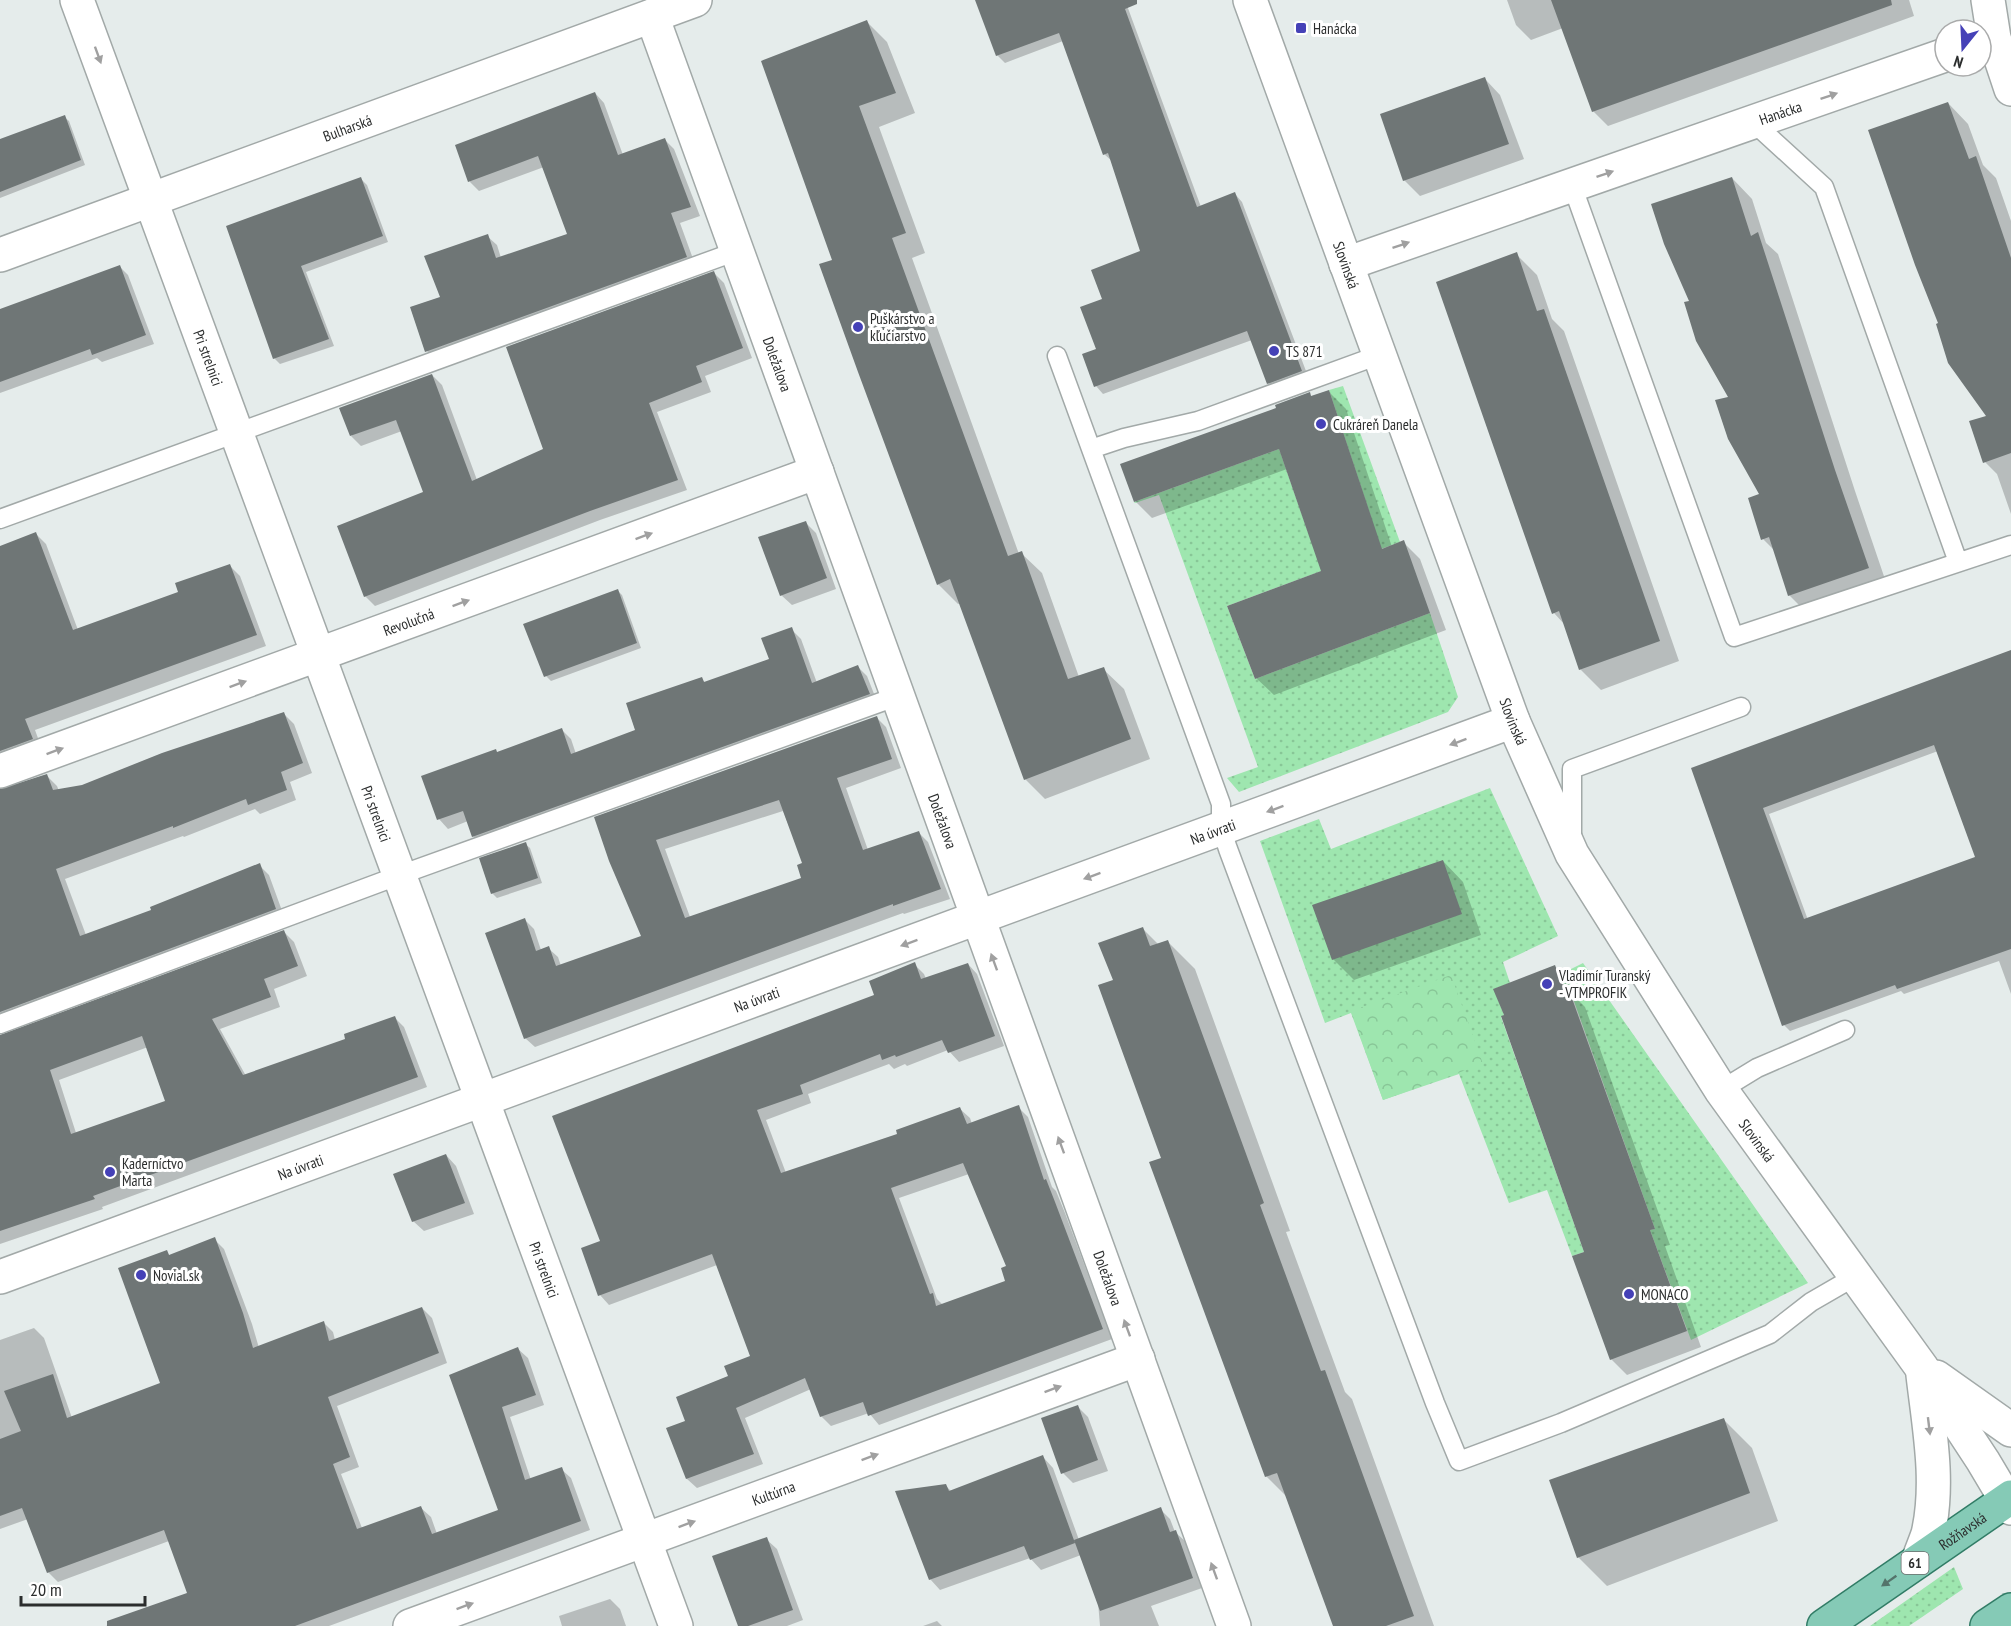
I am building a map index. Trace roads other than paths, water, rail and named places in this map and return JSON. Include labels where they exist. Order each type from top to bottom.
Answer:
[{"type":"main road","name":"Rožňavská","points":[[1824,1626],[1918,1561],[2010,1502]]},
{"type":"main road","points":[[1987,1626],[2011,1610]]},
{"type":"street","name":"Pri strelnici","points":[[77,0],[676,1626]]},
{"type":"street","name":"Bulharská","points":[[0,255],[695,0]]},
{"type":"street","name":"Slovinská","points":[[1250,0],[1513,721],[1572,854],[1721,1090],[1922,1368],[2010,1502]]},
{"type":"street","points":[[1988,0],[1988,18]]},
{"type":"street","name":"Doležalova","points":[[652,16],[1234,1626]]},
{"type":"street","points":[[1993,52],[2011,89]]},
{"type":"street","name":"Hanácka","points":[[1346,264],[1933,59]]},
{"type":"street","name":"Revolučná","points":[[0,771],[817,472]]},
{"type":"street","name":"Na úvrati","points":[[0,1277],[1513,721]]},
{"type":"street","name":"Kultúrna","points":[[410,1626],[1138,1359]]},
{"type":"street","name":"Slovinská","points":[[1922,1368],[2011,1430]]},
{"type":"street","name":"Slovinská","points":[[1918,1561],[1928,1534],[1932,1494],[1932,1453],[1922,1368]]},
{"type":"lane","points":[[1753,122],[1824,187],[1958,562]]},
{"type":"lane","points":[[1572,185],[1734,637],[2011,544]]},
{"type":"lane","points":[[0,519],[737,251]]},
{"type":"lane","points":[[1091,449],[1124,438],[1198,421],[1379,355]]},
{"type":"lane","points":[[1057,356],[1221,804],[1221,828],[1378,1251],[1459,1461],[1561,1423],[1770,1334],[1811,1302],[1856,1276]]},
{"type":"lane","points":[[0,1024],[400,875],[898,696]]},
{"type":"lane","points":[[1572,854],[1572,769],[1741,707]]},
{"type":"lane","points":[[1721,1090],[1757,1068],[1845,1030]]},
{"type":"place","name":"Hanácka","points":[[1301,28]]},
{"type":"place","name":"Puškárstvo a kľučiarstvo","points":[[858,327]]},
{"type":"place","name":"TS 871","points":[[1274,351]]},
{"type":"place","name":"Cukráreň Danela","points":[[1321,424]]},
{"type":"place","name":"Vladimír Turanský - VTMPROFIK","points":[[1547,984]]},
{"type":"place","name":"Kaderníctvo Marta","points":[[110,1172]]},
{"type":"place","name":"Novial.sk","points":[[141,1275]]},
{"type":"place","name":"MONACO","points":[[1629,1294]]}]
